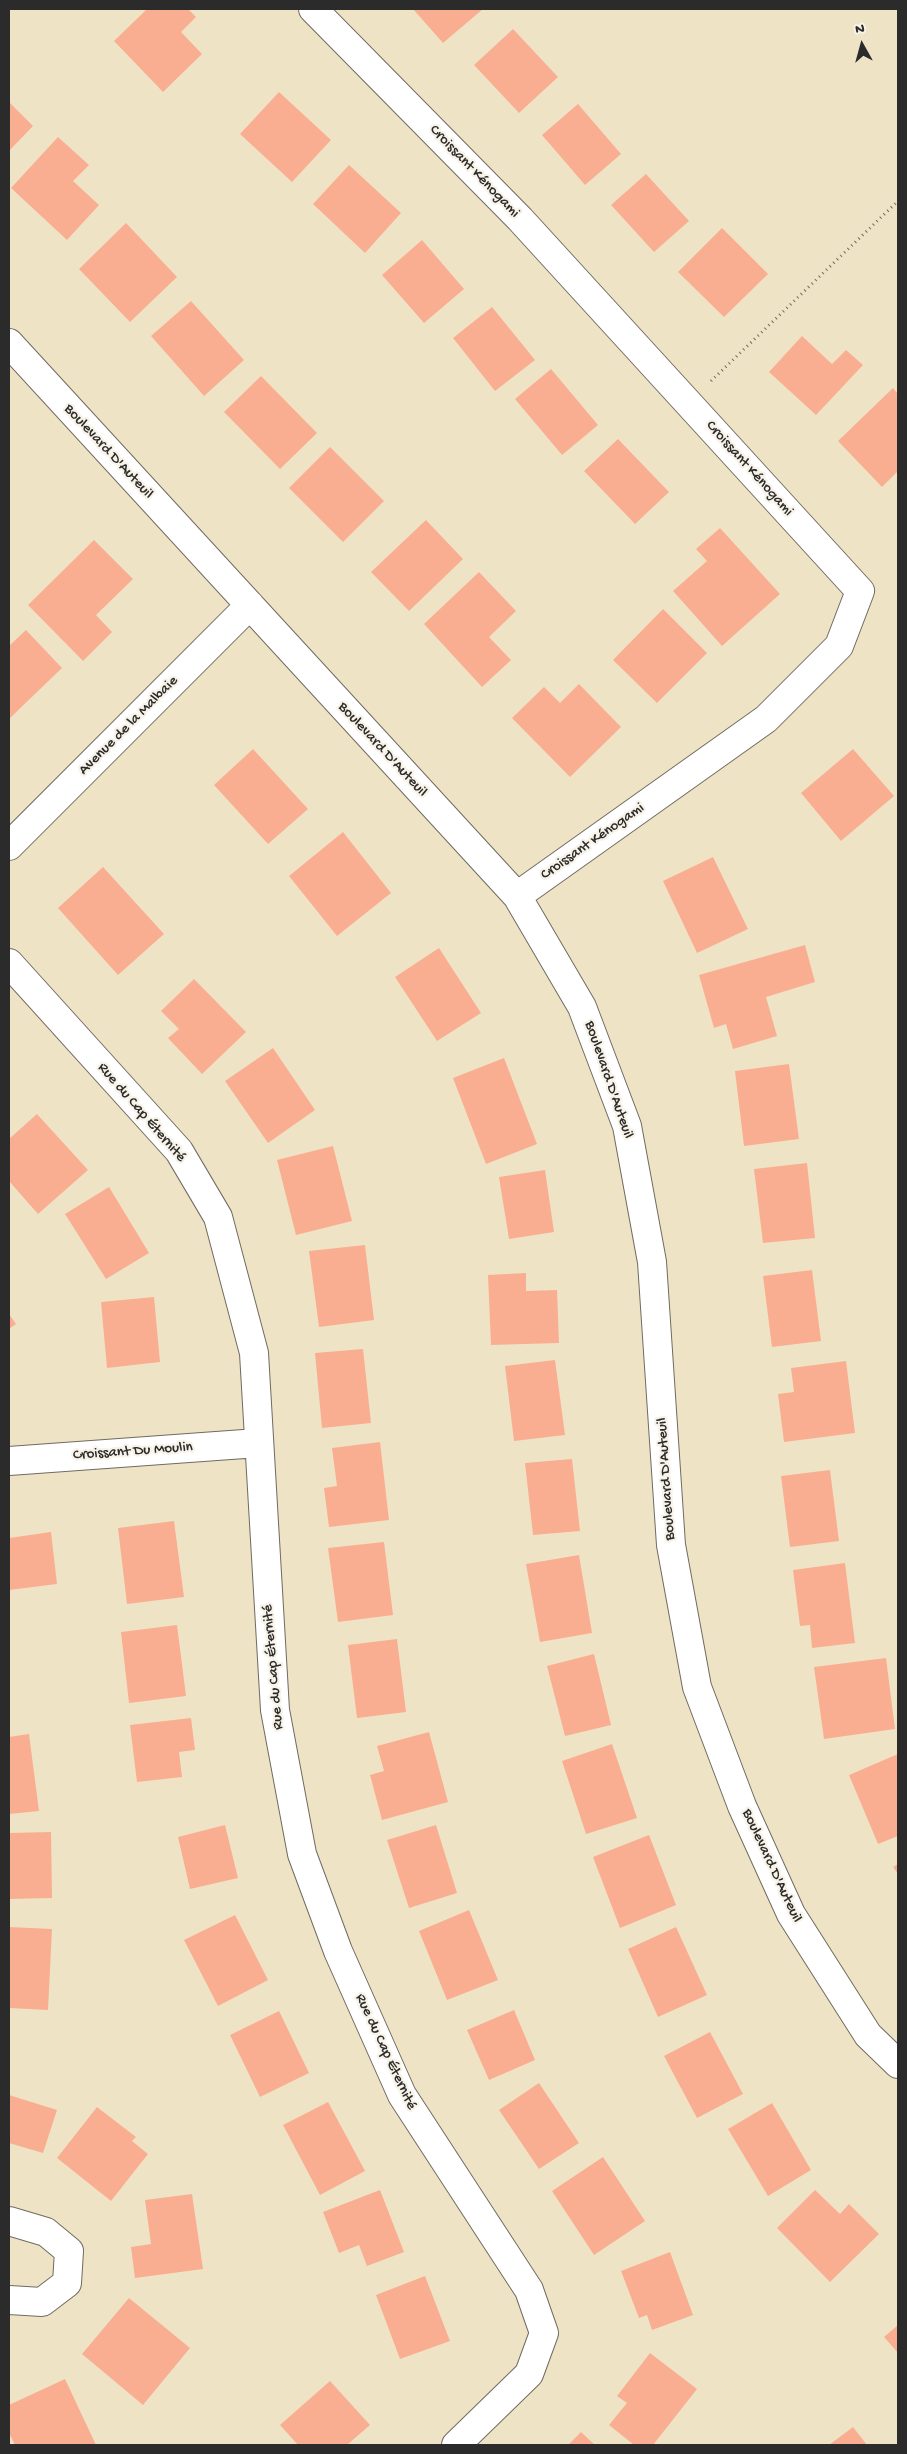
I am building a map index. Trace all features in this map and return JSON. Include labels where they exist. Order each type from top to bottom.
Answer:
[{"type":"street","name":"Croissant Kénogami","points":[[313,9],[520,219],[860,590],[839,646],[766,719],[516,896]]},
{"type":"street","name":"Boulevard D'Auteuil","points":[[9,343],[516,896],[582,1007],[627,1126],[652,1262],[671,1545],[697,1687],[742,1806],[791,1914],[868,2035],[898,2064]]},
{"type":"street","name":"Avenue de la Malbaie","points":[[9,846],[250,605]]},
{"type":"street","name":"Rue du Cap Éternité","points":[[9,963],[179,1151],[218,1217],[254,1353],[275,1710],[302,1854],[338,1951],[402,2095],[529,2290],[544,2333],[529,2374],[456,2445]]},
{"type":"street","name":"Croissant Du Moulin","points":[[9,1461],[258,1443]]},
{"type":"street","points":[[9,2221],[46,2232],[69,2250],[67,2283],[42,2302],[9,2300]]},
{"type":"path","points":[[710,381],[898,201]]},
{"type":"building","points":[[147,9],[188,9],[196,17],[181,32],[202,54],[163,92],[114,41]]},
{"type":"building","points":[[413,9],[483,9],[443,43]]},
{"type":"building","points":[[513,29],[558,77],[519,113],[474,65]]},
{"type":"building","points":[[279,92],[331,140],[292,182],[240,134]]},
{"type":"building","points":[[9,102],[33,126],[9,151]]},
{"type":"building","points":[[578,104],[621,154],[585,185],[542,135]]},
{"type":"building","points":[[58,137],[89,165],[73,181],[99,205],[67,240],[11,188]]},
{"type":"building","points":[[349,165],[401,213],[365,253],[313,204]]},
{"type":"building","points":[[646,174],[689,221],[654,252],[611,205]]},
{"type":"building","points":[[126,223],[177,277],[130,322],[79,269]]},
{"type":"building","points":[[722,228],[768,274],[724,317],[678,272]]},
{"type":"building","points":[[422,240],[464,289],[424,323],[382,275]]},
{"type":"building","points":[[191,301],[244,360],[204,396],[151,336]]},
{"type":"building","points":[[492,307],[535,360],[495,391],[453,338]]},
{"type":"building","points":[[802,336],[832,364],[846,350],[863,365],[816,415],[769,372]]},
{"type":"building","points":[[551,369],[598,425],[562,455],[515,399]]},
{"type":"building","points":[[261,376],[317,433],[280,469],[224,412]]},
{"type":"building","points":[[893,388],[898,394],[898,471],[882,487],[838,441]]},
{"type":"building","points":[[618,439],[669,492],[635,524],[584,471]]},
{"type":"building","points":[[330,447],[384,501],[343,542],[289,488]]},
{"type":"building","points":[[426,520],[463,559],[409,611],[371,572]]},
{"type":"building","points":[[720,528],[780,594],[722,646],[673,591],[707,561],[696,549]]},
{"type":"building","points":[[94,540],[133,579],[96,615],[112,632],[83,661],[28,605]]},
{"type":"building","points":[[479,572],[516,611],[489,637],[511,660],[482,687],[424,624]]},
{"type":"building","points":[[663,609],[707,653],[657,703],[613,660]]},
{"type":"building","points":[[26,630],[62,668],[9,719],[9,646]]},
{"type":"building","points":[[579,684],[621,727],[570,777],[512,718],[544,687],[560,703]]},
{"type":"building","points":[[253,749],[308,809],[268,844],[214,785]]},
{"type":"building","points":[[853,749],[894,796],[841,841],[801,793]]},
{"type":"building","points":[[343,832],[391,893],[337,936],[289,876]]},
{"type":"building","points":[[713,857],[748,929],[697,953],[663,881]]},
{"type":"building","points":[[103,867],[164,934],[118,975],[58,908]]},
{"type":"building","points":[[805,945],[815,982],[766,997],[777,1036],[733,1049],[726,1024],[714,1028],[699,975]]},
{"type":"building","points":[[439,948],[481,1013],[437,1041],[395,977]]},
{"type":"building","points":[[194,979],[246,1032],[202,1074],[168,1038],[179,1029],[161,1011]]},
{"type":"building","points":[[273,1048],[315,1110],[268,1143],[225,1081]]},
{"type":"building","points":[[504,1058],[537,1144],[486,1164],[453,1078]]},
{"type":"building","points":[[789,1064],[799,1139],[744,1146],[735,1071]]},
{"type":"building","points":[[37,1114],[88,1170],[38,1214],[9,1181],[9,1139]]},
{"type":"building","points":[[333,1146],[352,1221],[296,1235],[277,1160]]},
{"type":"building","points":[[807,1163],[815,1238],[763,1243],[754,1169]]},
{"type":"building","points":[[545,1170],[554,1232],[509,1239],[499,1177]]},
{"type":"building","points":[[109,1187],[149,1253],[106,1279],[65,1214]]},
{"type":"building","points":[[365,1245],[374,1320],[319,1327],[309,1251]]},
{"type":"building","points":[[812,1270],[821,1341],[772,1347],[763,1276]]},
{"type":"building","points":[[526,1273],[526,1291],[557,1290],[559,1343],[491,1345],[488,1275]]},
{"type":"building","points":[[154,1297],[160,1362],[107,1368],[101,1302]]},
{"type":"building","points":[[9,1314],[16,1324],[9,1329]]},
{"type":"building","points":[[363,1349],[371,1423],[322,1428],[315,1353]]},
{"type":"building","points":[[555,1360],[565,1435],[514,1441],[505,1366]]},
{"type":"building","points":[[846,1361],[855,1433],[784,1442],[778,1394],[794,1392],[791,1368]]},
{"type":"building","points":[[380,1442],[389,1520],[329,1527],[324,1488],[337,1486],[332,1448]]},
{"type":"building","points":[[572,1459],[580,1531],[533,1535],[525,1463]]},
{"type":"building","points":[[830,1470],[839,1541],[790,1547],[781,1476]]},
{"type":"building","points":[[174,1521],[184,1597],[127,1604],[118,1528]]},
{"type":"building","points":[[51,1532],[57,1584],[9,1590],[9,1538]]},
{"type":"building","points":[[384,1542],[393,1615],[338,1622],[328,1548]]},
{"type":"building","points":[[579,1555],[592,1633],[540,1642],[526,1564]]},
{"type":"building","points":[[845,1563],[855,1643],[812,1648],[810,1625],[800,1626],[793,1570]]},
{"type":"building","points":[[177,1625],[186,1696],[129,1703],[121,1632]]},
{"type":"building","points":[[397,1639],[406,1712],[357,1718],[348,1645]]},
{"type":"building","points":[[594,1654],[611,1725],[565,1736],[547,1666]]},
{"type":"building","points":[[886,1658],[895,1729],[824,1739],[814,1667]]},
{"type":"building","points":[[191,1718],[195,1750],[179,1752],[182,1777],[137,1782],[130,1725]]},
{"type":"building","points":[[429,1732],[448,1802],[382,1820],[370,1775],[384,1771],[377,1746]]},
{"type":"building","points":[[29,1734],[39,1811],[9,1814],[9,1737]]},
{"type":"building","points":[[612,1744],[637,1818],[586,1834],[562,1761]]},
{"type":"building","points":[[898,1754],[898,1836],[878,1844],[849,1775]]},
{"type":"building","points":[[225,1825],[238,1878],[190,1889],[178,1837]]},
{"type":"building","points":[[436,1825],[457,1893],[409,1908],[387,1840]]},
{"type":"building","points":[[51,1832],[52,1898],[9,1899],[9,1833]]},
{"type":"building","points":[[649,1835],[676,1905],[620,1928],[593,1857]]},
{"type":"building","points":[[898,1864],[898,1874],[893,1867]]},
{"type":"building","points":[[469,1910],[498,1980],[447,2000],[419,1931]]},
{"type":"building","points":[[235,1915],[268,1980],[218,2006],[184,1940]]},
{"type":"building","points":[[9,1927],[52,1929],[48,2010],[9,2008]]},
{"type":"building","points":[[676,1927],[707,1995],[658,2017],[628,1949]]},
{"type":"building","points":[[514,2010],[535,2060],[489,2080],[467,2030]]},
{"type":"building","points":[[279,2011],[309,2073],[260,2097],[230,2035]]},
{"type":"building","points":[[710,2032],[743,2094],[697,2118],[664,2056]]},
{"type":"building","points":[[539,2083],[579,2143],[539,2169],[499,2110]]},
{"type":"building","points":[[9,2095],[57,2110],[43,2153],[9,2143]]},
{"type":"building","points":[[328,2102],[365,2171],[320,2195],[283,2125]]},
{"type":"building","points":[[772,2103],[811,2170],[768,2196],[728,2129]]},
{"type":"building","points":[[97,2107],[136,2137],[132,2141],[148,2154],[111,2201],[57,2158]]},
{"type":"building","points":[[603,2157],[645,2221],[594,2255],[552,2191]]},
{"type":"building","points":[[380,2190],[404,2252],[367,2266],[359,2245],[339,2253],[323,2212]]},
{"type":"building","points":[[815,2190],[840,2214],[849,2204],[879,2234],[830,2282],[777,2228]]},
{"type":"building","points":[[192,2194],[203,2269],[135,2278],[131,2247],[151,2244],[145,2200]]},
{"type":"building","points":[[670,2252],[693,2315],[652,2330],[647,2315],[639,2318],[621,2271]]},
{"type":"building","points":[[425,2276],[450,2341],[400,2359],[376,2295]]},
{"type":"building","points":[[129,2298],[190,2348],[143,2405],[82,2354]]},
{"type":"building","points":[[898,2325],[898,2353],[884,2337]]},
{"type":"building","points":[[650,2353],[697,2389],[653,2445],[634,2445],[609,2425],[627,2403],[617,2396]]},
{"type":"building","points":[[65,2379],[96,2445],[15,2445],[9,2433],[9,2405]]},
{"type":"building","points":[[330,2381],[370,2425],[347,2445],[298,2445],[280,2425]]},
{"type":"building","points":[[853,2427],[867,2445],[829,2445]]},
{"type":"building","points":[[581,2432],[595,2445],[568,2445]]}]
